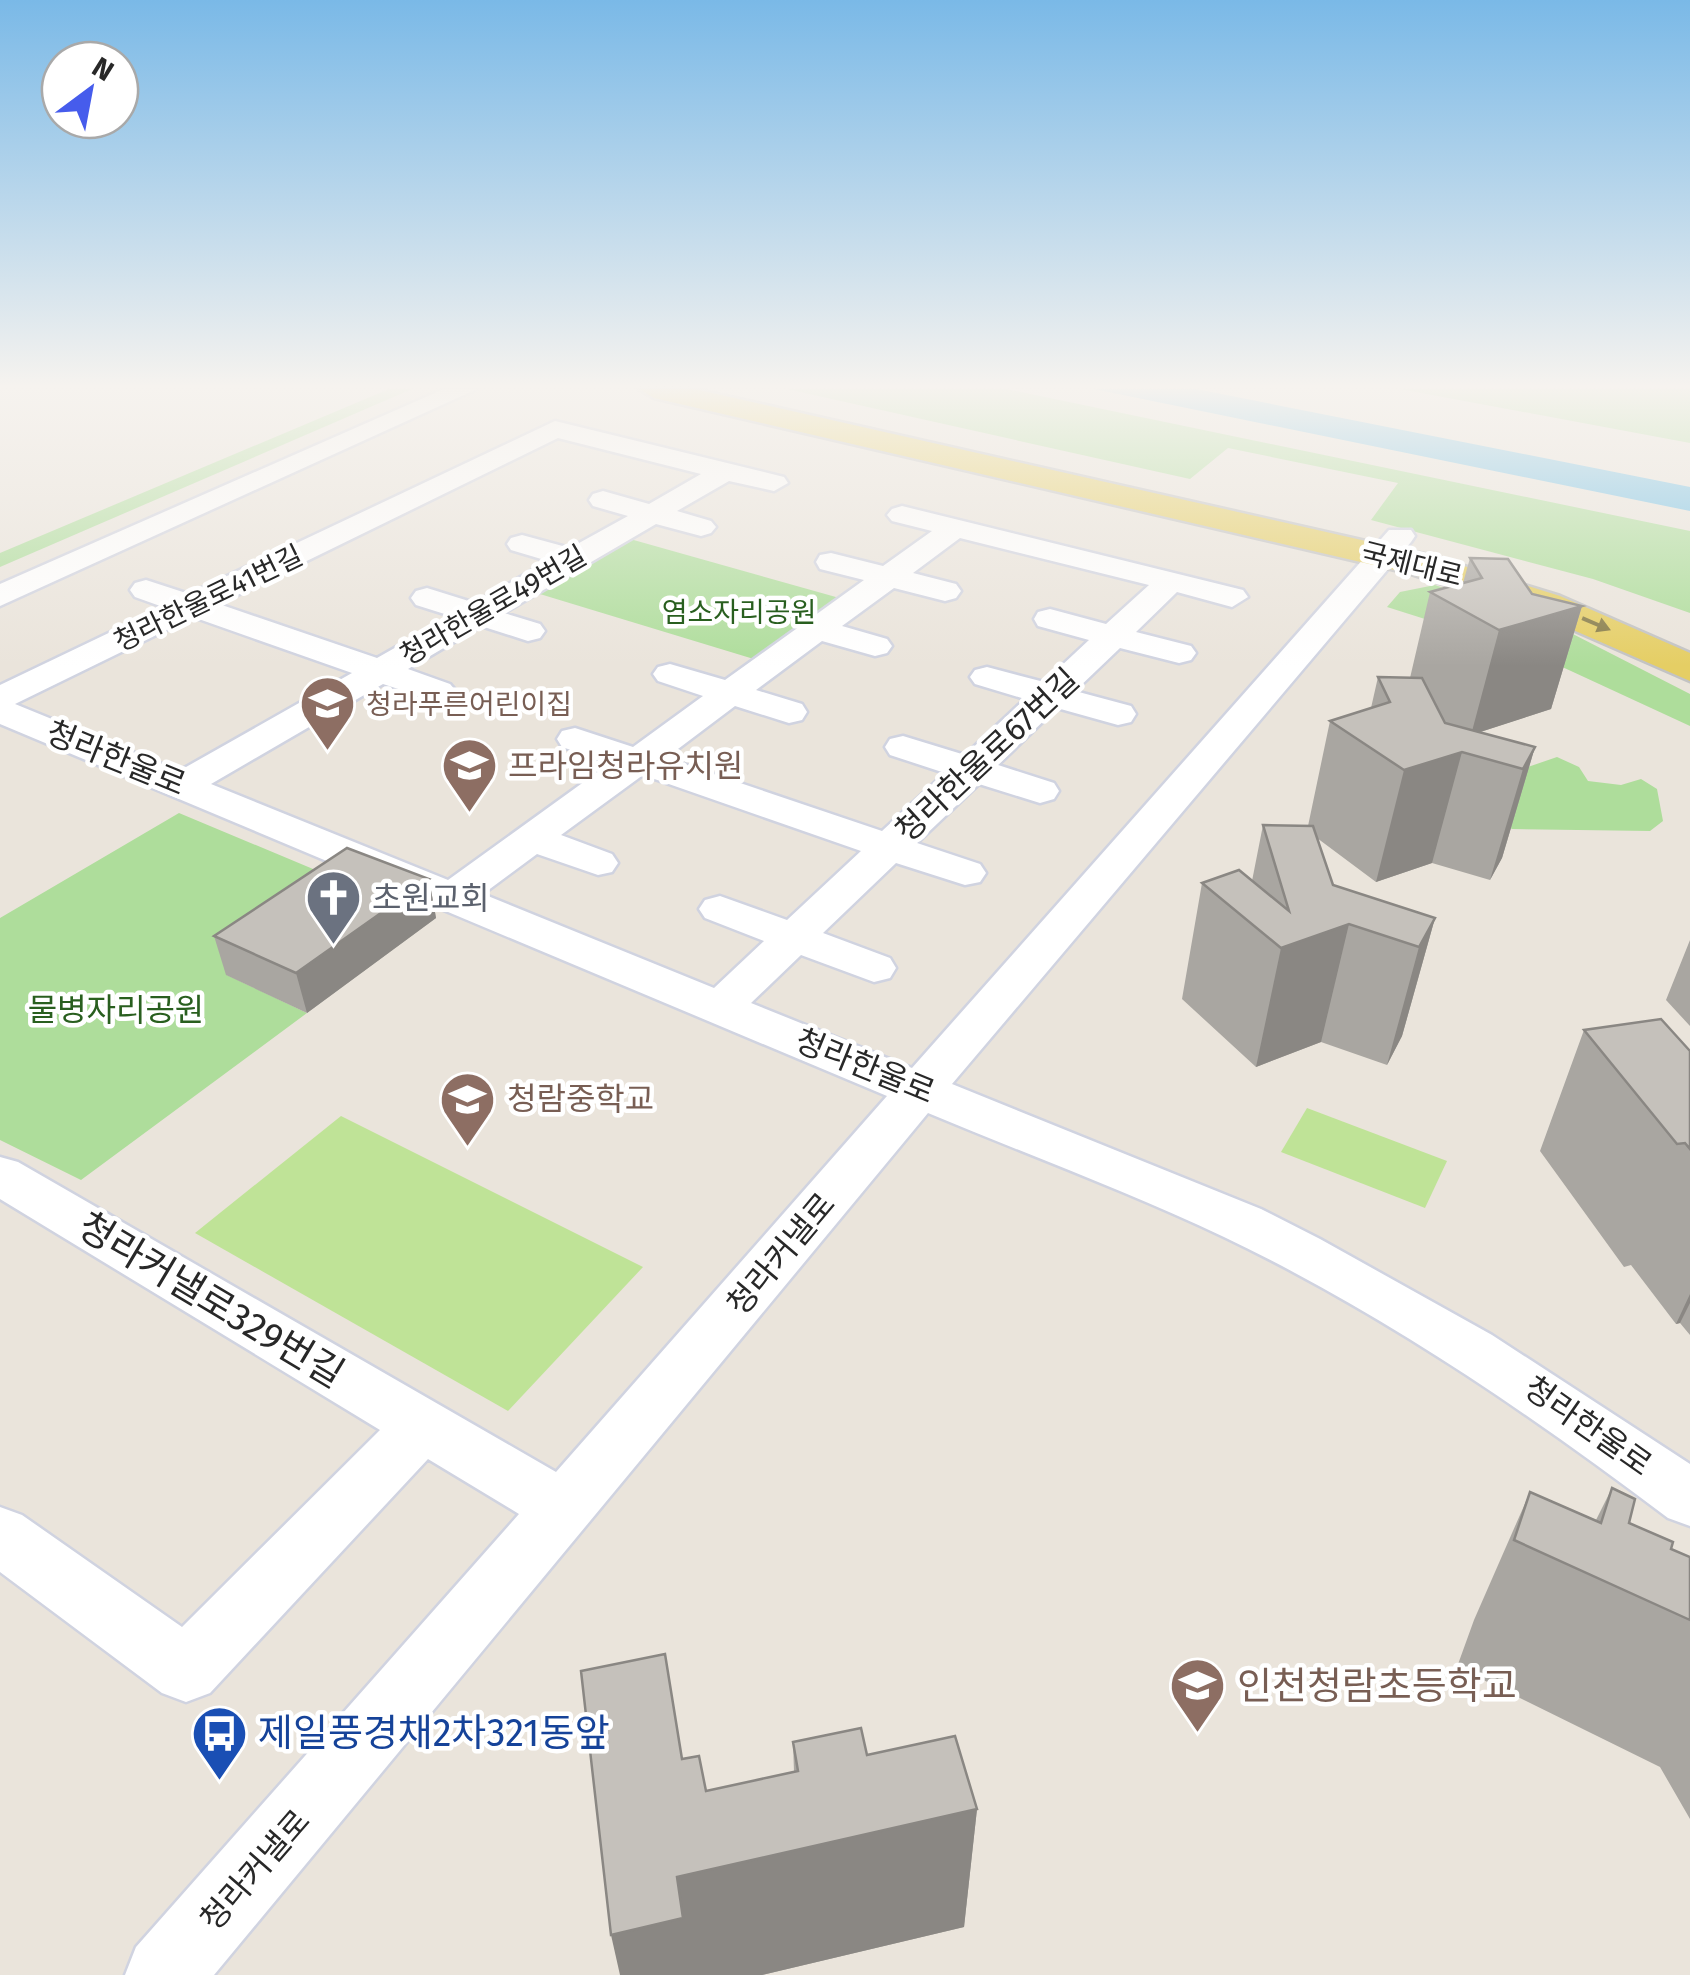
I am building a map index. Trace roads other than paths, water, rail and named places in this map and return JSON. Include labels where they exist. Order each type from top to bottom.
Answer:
[{"type":"main road","name":"국제대로","points":[[1087,481],[1545,578],[1690,634]]},
{"type":"main road","name":"국제대로","points":[[1123,481],[1392,546],[1546,604],[1690,668]]},
{"type":"street","points":[[0,596],[259,481]]},
{"type":"street","name":"청라한울로41번길","points":[[0,698],[448,481]]},
{"type":"street","name":"청라한울로49번길","points":[[182,784],[710,481]]},
{"type":"street","points":[[766,481],[774,483]]},
{"type":"street","points":[[352,494],[443,520]]},
{"type":"street","points":[[603,500],[702,527]]},
{"type":"street","points":[[902,515],[1232,597]]},
{"type":"street","points":[[452,896],[955,528]]},
{"type":"street","points":[[252,542],[343,571]]},
{"type":"street","points":[[522,544],[574,559]]},
{"type":"street","name":"청라커낼로","points":[[164,1975],[920,1089],[1392,546]]},
{"type":"street","points":[[831,562],[945,592]]},
{"type":"street","name":"청라한울로67번길","points":[[721,1006],[1171,581]]},
{"type":"street","points":[[146,590],[438,690]]},
{"type":"street","points":[[427,598],[528,630]]},
{"type":"street","points":[[1050,619],[1179,653]]},
{"type":"street","points":[[817,629],[875,646]]},
{"type":"street","points":[[29,646],[74,662]]},
{"type":"street","points":[[670,674],[789,712]]},
{"type":"street","points":[[987,677],[1118,714]]},
{"type":"street","name":"청라한울로","points":[[0,711],[1164,1188],[1316,1261],[1502,1367],[1690,1498]]},
{"type":"street","points":[[575,739],[965,873]]},
{"type":"street","points":[[903,747],[1040,790]]},
{"type":"street","points":[[532,838],[598,863]]},
{"type":"street","points":[[720,909],[874,968]]},
{"type":"street","name":"청라커낼로329번길","points":[[0,1175],[564,1509]]},
{"type":"street","points":[[0,1535],[186,1670],[423,1425]]},
{"type":"water","points":[[1544,481],[1661,481],[1690,487],[1690,511]]},
{"type":"place","name":"청라푸른어린이집","points":[[327,753]]},
{"type":"place","name":"프라임청라유치원","points":[[469,815]]},
{"type":"place","name":"초원교회","points":[[333,947]]},
{"type":"place","name":"청람중학교","points":[[468,1148]]},
{"type":"place","name":"인천청람초등학교","points":[[1198,1735]]},
{"type":"place","name":"제일풍경채2차321동앞","points":[[219,1782]]},
{"type":"park label","name":"염소자리공원","points":[[739,612]]},
{"type":"park label","name":"물병자리공원","points":[[116,1010]]}]
